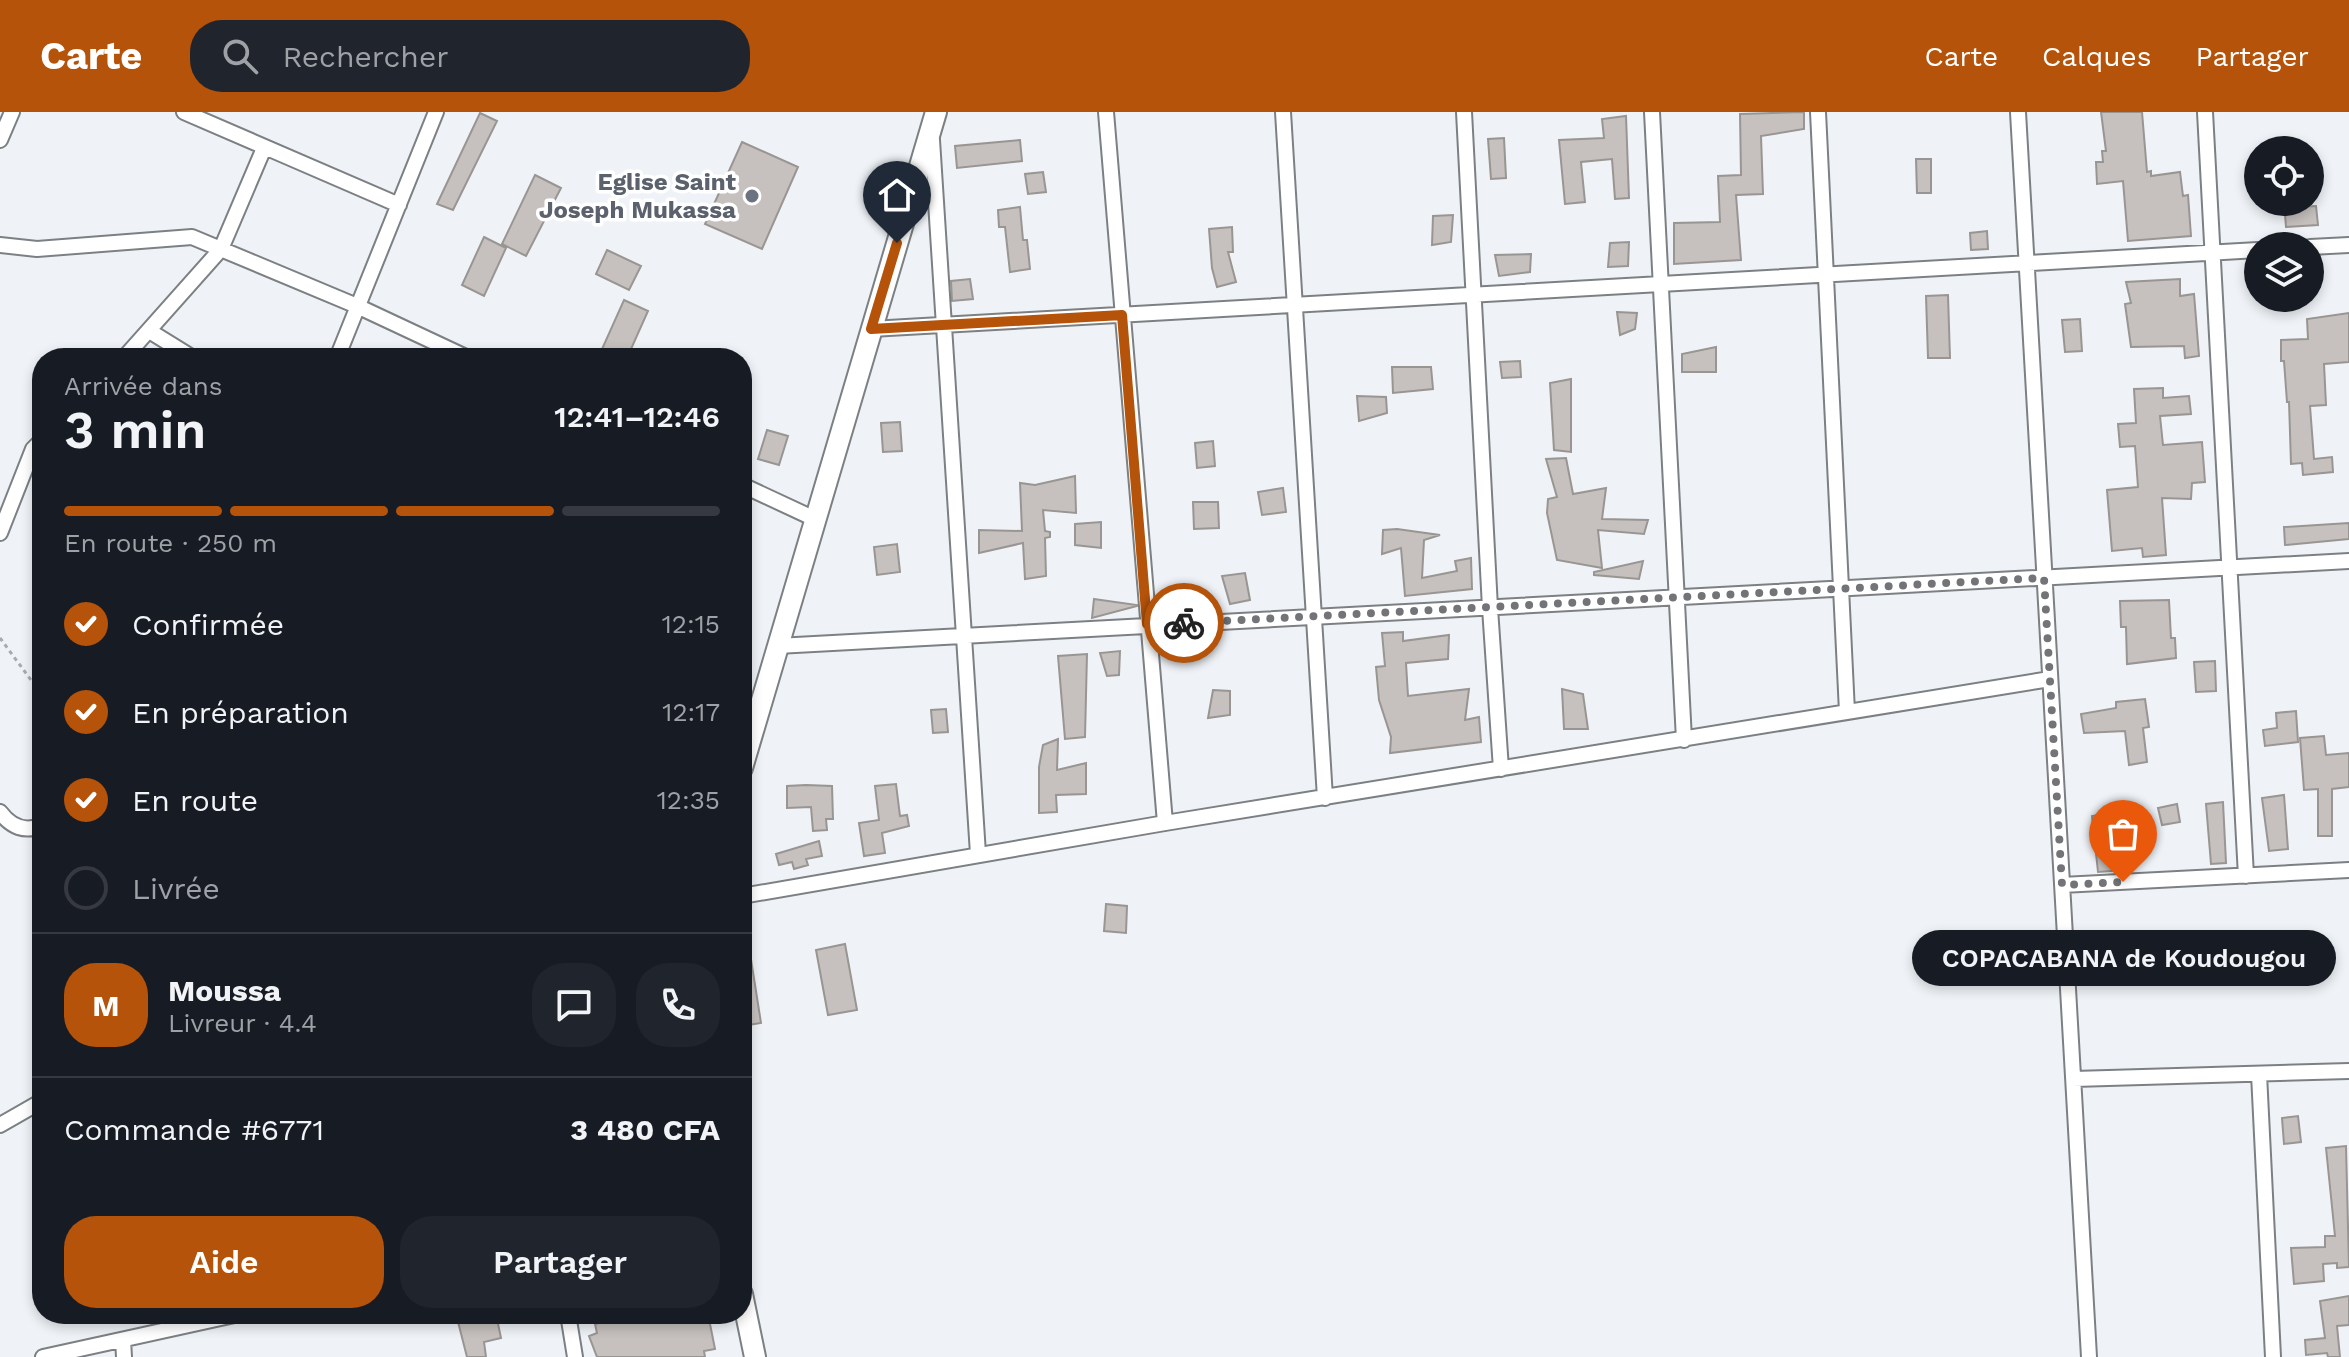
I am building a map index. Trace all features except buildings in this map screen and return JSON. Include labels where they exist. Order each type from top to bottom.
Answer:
[{"type":"street","points":[[0,140],[12,112]]},
{"type":"street","points":[[184,112],[399,205]]},
{"type":"street","points":[[341,348],[436,112]]},
{"type":"street","points":[[1106,112],[1165,823]]},
{"type":"street","points":[[1283,112],[1325,798]]},
{"type":"street","points":[[1464,112],[1501,769]]},
{"type":"street","points":[[1652,112],[1684,740]]},
{"type":"street","points":[[1818,112],[1847,712]]},
{"type":"street","points":[[2018,112],[2089,1357]]},
{"type":"street","points":[[2205,112],[2246,876]]},
{"type":"street","points":[[933,120],[962,636],[978,854]]},
{"type":"street","points":[[752,733],[933,120]]},
{"type":"street","points":[[134,348],[221,249],[264,148]]},
{"type":"street","points":[[0,245],[37,249],[192,237],[357,306],[447,348]]},
{"type":"street","points":[[2324,246],[2349,245]]},
{"type":"street","points":[[871,329],[2244,251]]},
{"type":"street","points":[[151,332],[177,348]]},
{"type":"street","points":[[0,533],[32,452]]},
{"type":"street","points":[[752,490],[815,519]]},
{"type":"street","points":[[777,646],[2349,561]]},
{"type":"street","points":[[752,894],[978,854],[2050,679]]},
{"type":"street","points":[[0,812],[7,822],[21,829],[32,827]]},
{"type":"street","points":[[2062,885],[2349,870]]},
{"type":"street","points":[[2074,1079],[2349,1071]]},
{"type":"street","points":[[2259,1074],[2273,1357]]},
{"type":"street","points":[[0,1125],[32,1107]]},
{"type":"street","points":[[43,1357],[194,1324]]},
{"type":"street","points":[[570,1324],[575,1357]]},
{"type":"street","points":[[748,1324],[755,1357]]},
{"type":"street","points":[[123,1340],[124,1357]]},
{"type":"path","points":[[0,638],[32,681]]},
{"type":"way so far","points":[[1184,623],[2044,578],[2062,885],[2123,882]]},
{"type":"place","name":"Eglise Saint Joseph Mukassa","points":[[752,196]]},
{"type":"place","name":"COPACABANA de Koudougou","points":[[2123,882]]},
{"type":"route","points":[[897,243],[871,329],[1122,315],[1147,624],[1184,623]]}]
